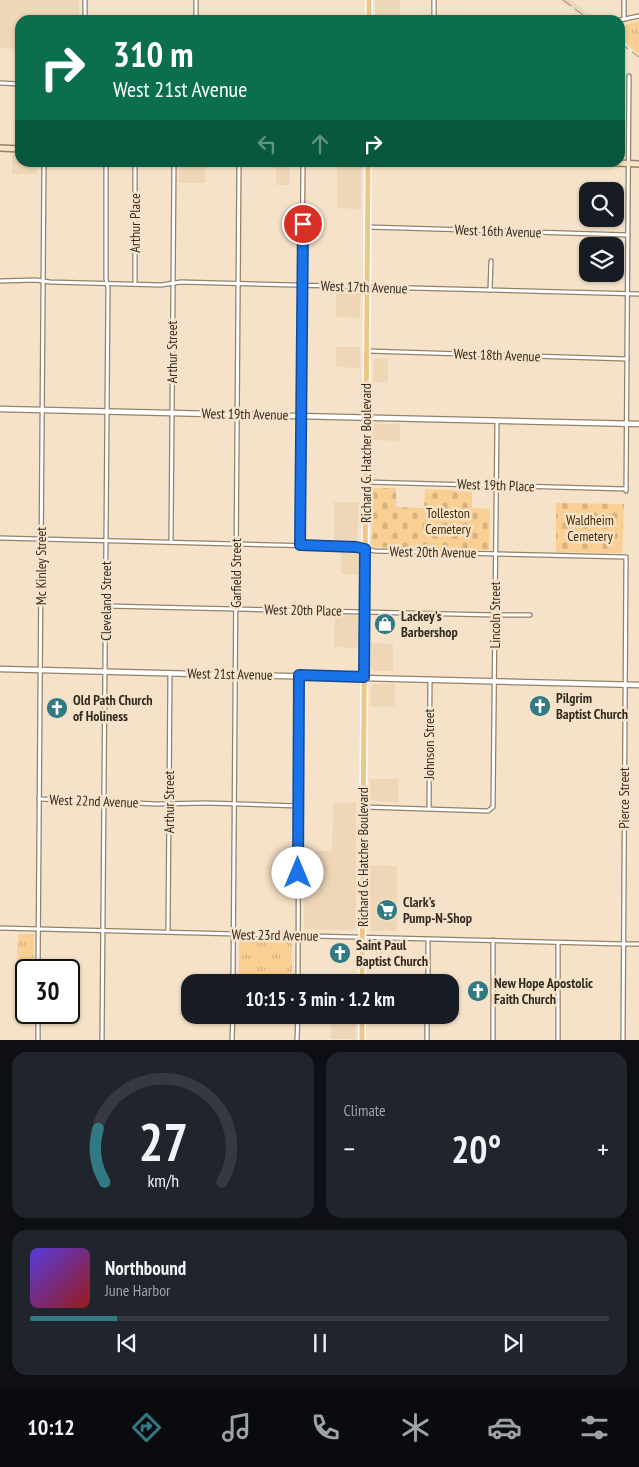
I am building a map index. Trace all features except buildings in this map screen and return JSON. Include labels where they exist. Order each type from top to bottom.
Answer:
[{"type":"main road","points":[[369,0],[369,15]]},
{"type":"main road","points":[[0,148],[15,149]]},
{"type":"main road","points":[[625,164],[639,164]]},
{"type":"main road","name":"Richard G. Hatcher Boulevard","points":[[362,974],[368,167]]},
{"type":"main road","points":[[362,1024],[362,1040]]},
{"type":"street","points":[[84,0],[85,15]]},
{"type":"street","points":[[196,0],[196,15]]},
{"type":"street","points":[[434,0],[434,15]]},
{"type":"street","points":[[622,15],[624,0]]},
{"type":"street","points":[[625,19],[639,16]]},
{"type":"street","points":[[627,424],[629,76]]},
{"type":"street","points":[[0,83],[15,84]]},
{"type":"street","name":"Mc Kinley Street","points":[[38,959],[44,167]]},
{"type":"street","name":"Cleveland Street","points":[[102,1040],[107,606],[106,167]]},
{"type":"street","name":"Arthur Place","points":[[135,167],[135,284]]},
{"type":"street","name":"Arthur Street","points":[[171,542],[174,167]]},
{"type":"street","name":"Garfield Street","points":[[233,974],[239,167]]},
{"type":"street","points":[[300,545],[303,167]]},
{"type":"street","name":"West 16th Avenue","points":[[368,227],[628,235]]},
{"type":"street","points":[[490,290],[491,261]]},
{"type":"street","name":"West 17th Avenue","points":[[0,281],[161,285],[181,282],[237,283],[639,294]]},
{"type":"street","name":"West 18th Avenue","points":[[367,352],[627,359]]},
{"type":"street","name":"West 19th Avenue","points":[[0,409],[639,424]]},
{"type":"street","name":"Lincoln Street","points":[[429,809],[488,811],[492,809],[494,804],[497,420]]},
{"type":"street","name":"West 19th Place","points":[[366,482],[626,490],[627,424]]},
{"type":"street","name":"West 20th Avenue","points":[[0,538],[356,547],[375,552],[626,557]]},
{"type":"street","name":"Pierce Street","points":[[623,1040],[626,557]]},
{"type":"street","name":"West 20th Place","points":[[107,606],[530,615]]},
{"type":"street","name":"West 21st Avenue","points":[[0,669],[639,684]]},
{"type":"street","name":"Arthur Street","points":[[168,932],[170,672]]},
{"type":"street","points":[[298,974],[299,675]]},
{"type":"street","name":"Johnson Street","points":[[429,809],[430,678]]},
{"type":"street","name":"West 22nd Avenue","points":[[39,799],[298,806]]},
{"type":"street","points":[[364,807],[429,809]]},
{"type":"street","name":"West 23rd Avenue","points":[[0,928],[639,944]]},
{"type":"street","points":[[428,939],[428,974]]},
{"type":"street","points":[[492,1040],[493,940]]},
{"type":"street","points":[[558,942],[558,1040]]},
{"type":"street","points":[[38,1024],[38,1040]]},
{"type":"street","points":[[232,1024],[232,1040]]},
{"type":"street","points":[[297,1040],[298,1024]]},
{"type":"street","points":[[427,1024],[427,1040]]},
{"type":"shaded area","points":[[0,0],[79,0],[79,15],[15,15],[15,49],[0,48]]},
{"type":"shaded area","points":[[375,0],[400,0],[400,15],[375,15]]},
{"type":"shaded area","points":[[560,0],[570,0],[591,15],[580,15]]},
{"type":"shaded area","points":[[12,155],[15,155],[15,167],[37,167],[37,174],[12,174]]},
{"type":"shaded area","points":[[179,167],[205,167],[205,183],[179,183]]},
{"type":"shaded area","points":[[276,167],[290,167],[289,185],[276,185]]},
{"type":"shaded area","points":[[337,167],[361,167],[361,209],[337,208]]},
{"type":"shaded area","points":[[336,292],[361,293],[360,318],[336,317]]},
{"type":"shaded area","points":[[336,347],[360,347],[360,368],[336,367]]},
{"type":"shaded area","points":[[374,358],[388,359],[388,383],[373,382]]},
{"type":"shaded area","points":[[375,424],[400,424],[400,441],[372,440],[372,428]]},
{"type":"shaded area","points":[[334,502],[359,502],[357,542],[334,543]]},
{"type":"shaded area","points":[[341,550],[359,553],[358,575],[341,574]]},
{"type":"shaded area","points":[[335,615],[354,615],[358,617],[358,648],[334,647]]},
{"type":"shaded area","points":[[371,643],[393,644],[393,671],[374,671],[371,667]]},
{"type":"shaded area","points":[[373,684],[395,684],[395,707],[370,706]]},
{"type":"shaded area","points":[[370,779],[399,779],[398,803],[370,800]]},
{"type":"shaded area","points":[[356,802],[356,927],[353,930],[304,929],[304,851],[332,851],[333,803]]},
{"type":"shaded area","points":[[369,865],[397,866],[397,931],[372,931],[370,928]]},
{"type":"shaded area","points":[[331,1024],[356,1024],[356,1039],[331,1039]]},
{"type":"green space","points":[[639,21],[639,54],[625,43],[625,25]]},
{"type":"green space","name":"Tolleston Cemetery","points":[[373,488],[396,488],[396,507],[424,508],[425,489],[472,491],[472,508],[490,509],[489,550],[371,547]]},
{"type":"green space","name":"Waldheim Cemetery","points":[[556,503],[624,504],[622,553],[556,552]]},
{"type":"green space","points":[[18,934],[34,934],[33,959],[17,959]]},
{"type":"green space","points":[[239,940],[292,941],[292,974],[239,974]]},
{"type":"railway","points":[[563,0],[583,15]]},
{"type":"railway","points":[[625,47],[639,57]]},
{"type":"place","name":"Lackey's Barbershop","points":[[385,624]]},
{"type":"place","name":"Pilgrim Baptist Church","points":[[540,706]]},
{"type":"place","name":"Old Path Church of Holiness","points":[[57,708]]},
{"type":"place","name":"Clark's Pump-N-Shop","points":[[387,910]]},
{"type":"place","name":"Saint Paul Baptist Church","points":[[340,953]]},
{"type":"place","name":"New Hope Apostolic Faith Church","points":[[478,991]]},
{"type":"route","points":[[298,873],[299,675],[364,677],[365,549],[300,545],[303,224]]}]
